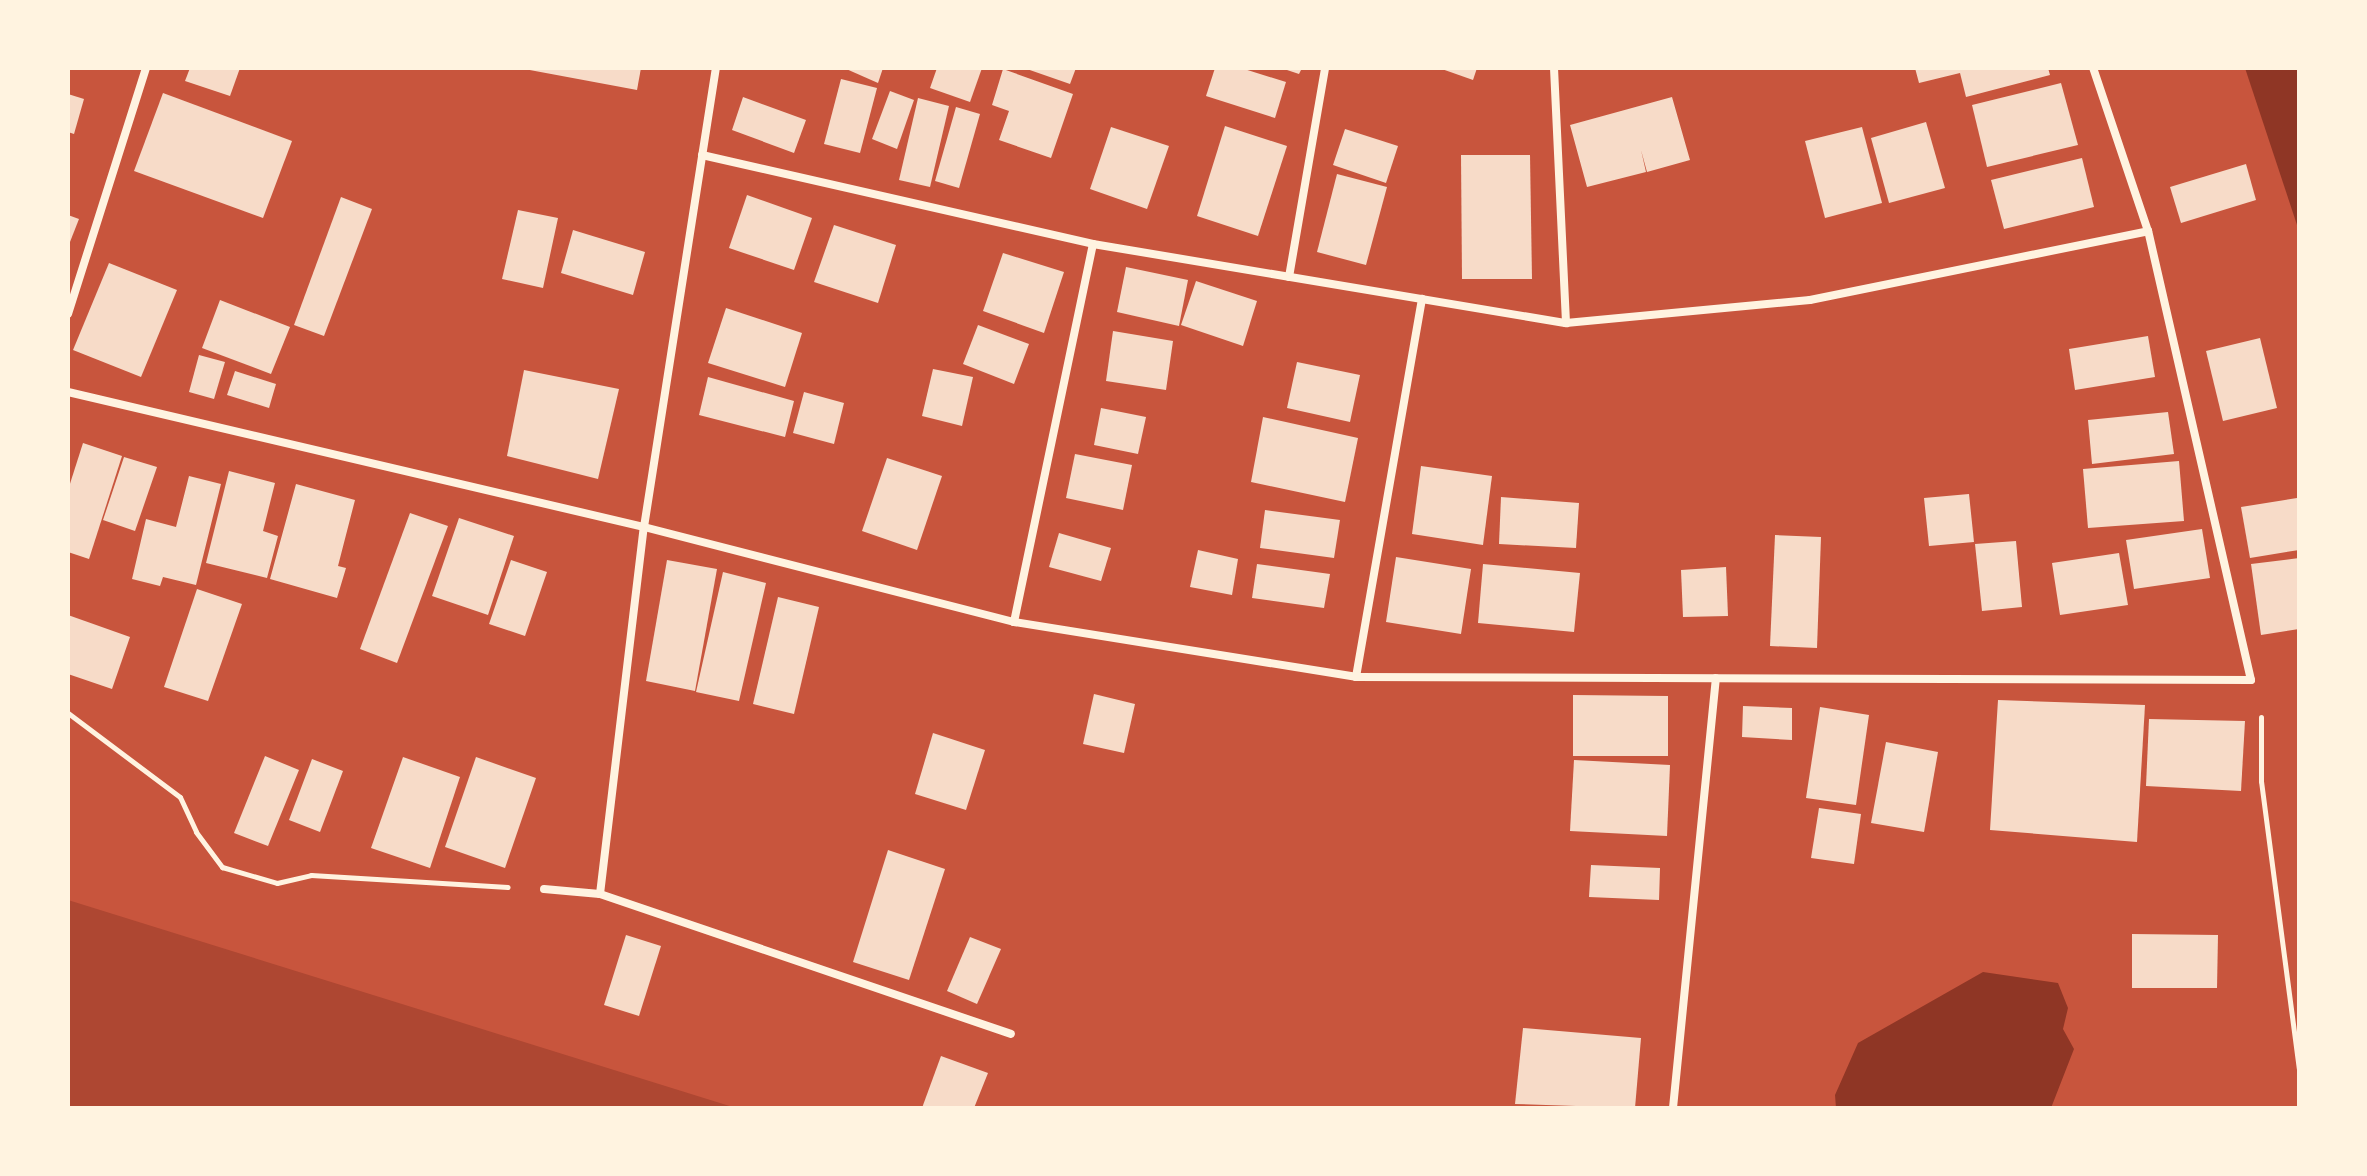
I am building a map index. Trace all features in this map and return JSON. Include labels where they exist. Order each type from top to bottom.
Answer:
[{"type":"street","points":[[68,314],[146,68]]},
{"type":"street","points":[[600,894],[644,527],[716,68]]},
{"type":"street","points":[[1289,277],[1325,68]]},
{"type":"street","points":[[1554,68],[1566,323]]},
{"type":"street","points":[[68,392],[644,527],[1014,622],[1356,677],[2251,680],[2148,231],[2093,68]]},
{"type":"street","points":[[702,155],[1093,244],[1566,323],[1810,300],[2148,231]]},
{"type":"street","points":[[1014,622],[1093,244]]},
{"type":"street","points":[[1356,677],[1422,299]]},
{"type":"street","points":[[1673,1108],[1716,678]]},
{"type":"street","points":[[544,889],[600,894],[1011,1034]]},
{"type":"path","points":[[2251,680],[2261,711],[2261,781],[2299,1069]]},
{"type":"path","points":[[68,713],[180,797],[196,832],[222,867],[277,883],[311,875],[544,889]]},
{"type":"shaded area","points":[[2245,68],[2299,68],[2299,231]]},
{"type":"shaded area","points":[[68,900],[736,1108],[68,1108]]},
{"type":"shaded area","points":[[1983,972],[2058,983],[2068,1008],[2063,1029],[2074,1049],[2051,1108],[1836,1108],[1835,1095],[1858,1043]]},
{"type":"building","points":[[190,68],[240,68],[230,96],[185,81]]},
{"type":"building","points":[[519,68],[641,68],[637,90]]},
{"type":"building","points":[[844,68],[883,68],[878,83]]},
{"type":"building","points":[[937,68],[982,68],[970,102],[930,88]]},
{"type":"building","points":[[1024,68],[1076,68],[1070,84]]},
{"type":"building","points":[[1215,68],[1241,68],[1286,82],[1275,118],[1206,96]]},
{"type":"building","points":[[1281,68],[1302,68],[1299,74]]},
{"type":"building","points":[[1439,68],[1477,68],[1473,80]]},
{"type":"building","points":[[1915,68],[2048,68],[2050,75],[1966,97],[1960,73],[1919,83]]},
{"type":"building","points":[[1003,69],[1073,94],[1051,158],[999,140],[1009,111],[992,105]]},
{"type":"building","points":[[841,79],[877,88],[860,153],[824,144]]},
{"type":"building","points":[[2061,83],[2078,145],[1987,167],[1972,105]]},
{"type":"building","points":[[890,91],[914,100],[897,149],[872,139]]},
{"type":"building","points":[[163,93],[292,141],[263,218],[134,171]]},
{"type":"building","points":[[68,94],[84,99],[74,134],[68,132]]},
{"type":"building","points":[[743,97],[806,120],[794,153],[732,130]]},
{"type":"building","points":[[1672,97],[1690,160],[1647,172],[1641,150],[1646,172],[1587,187],[1570,125]]},
{"type":"building","points":[[918,98],[949,106],[930,187],[899,180]]},
{"type":"building","points":[[956,107],[980,114],[959,188],[935,181]]},
{"type":"building","points":[[1926,122],[1945,188],[1889,203],[1871,138]]},
{"type":"building","points":[[1225,126],[1287,146],[1258,236],[1197,216]]},
{"type":"building","points":[[1111,127],[1169,146],[1147,209],[1090,189]]},
{"type":"building","points":[[1862,127],[1882,203],[1825,218],[1805,141]]},
{"type":"building","points":[[1345,129],[1398,146],[1386,183],[1333,165]]},
{"type":"building","points":[[1461,155],[1530,155],[1532,279],[1462,279]]},
{"type":"building","points":[[2082,158],[2094,207],[2004,229],[1991,180]]},
{"type":"building","points":[[2246,164],[2256,200],[2181,223],[2170,187]]},
{"type":"building","points":[[1337,174],[1387,187],[1366,265],[1317,252]]},
{"type":"building","points":[[747,195],[812,218],[794,270],[729,248]]},
{"type":"building","points":[[341,197],[372,209],[324,336],[294,325]]},
{"type":"building","points":[[518,210],[558,218],[543,288],[502,279]]},
{"type":"building","points":[[68,215],[79,219],[68,247]]},
{"type":"building","points":[[834,225],[896,245],[878,303],[814,282]]},
{"type":"building","points":[[573,230],[645,252],[633,295],[561,273]]},
{"type":"building","points":[[1003,253],[1064,272],[1044,333],[983,311]]},
{"type":"building","points":[[109,263],[177,290],[141,377],[73,350]]},
{"type":"building","points":[[1126,267],[1188,280],[1179,326],[1117,312]]},
{"type":"building","points":[[1196,281],[1257,301],[1243,346],[1181,325]]},
{"type":"building","points":[[220,300],[290,327],[271,374],[202,348]]},
{"type":"building","points":[[726,308],[802,333],[785,387],[708,363]]},
{"type":"building","points":[[978,325],[1029,344],[1014,384],[963,364]]},
{"type":"building","points":[[1113,331],[1173,341],[1166,390],[1106,381]]},
{"type":"building","points":[[2148,336],[2155,377],[2075,390],[2069,349]]},
{"type":"building","points":[[2260,338],[2277,408],[2223,421],[2206,351]]},
{"type":"building","points":[[199,355],[225,362],[214,399],[189,392]]},
{"type":"building","points":[[1297,362],[1360,375],[1350,422],[1287,408]]},
{"type":"building","points":[[933,369],[973,377],[962,426],[922,416]]},
{"type":"building","points":[[524,370],[619,389],[598,479],[507,456]]},
{"type":"building","points":[[235,371],[276,384],[269,408],[227,395]]},
{"type":"building","points":[[708,377],[794,401],[785,437],[699,415]]},
{"type":"building","points":[[804,392],[844,403],[834,444],[793,433]]},
{"type":"building","points":[[1101,408],[1146,417],[1138,454],[1094,445]]},
{"type":"building","points":[[2168,412],[2174,454],[2092,464],[2088,420]]},
{"type":"building","points":[[1263,417],[1358,438],[1345,502],[1251,482]]},
{"type":"building","points":[[83,443],[122,456],[89,559],[68,552],[68,490]]},
{"type":"building","points":[[1075,454],[1132,465],[1123,510],[1066,498]]},
{"type":"building","points":[[124,457],[157,467],[135,531],[103,520]]},
{"type":"building","points":[[887,458],[942,476],[917,550],[862,531]]},
{"type":"building","points":[[2179,461],[2184,521],[2088,528],[2083,469]]},
{"type":"building","points":[[1421,466],[1492,476],[1483,545],[1412,534]]},
{"type":"building","points":[[229,471],[275,483],[263,531],[278,536],[267,578],[206,563]]},
{"type":"building","points":[[189,476],[221,484],[196,585],[163,577],[160,586],[132,579],[146,519],[176,527]]},
{"type":"building","points":[[296,484],[355,500],[338,566],[346,568],[337,598],[270,579]]},
{"type":"building","points":[[1969,494],[1974,542],[1929,546],[1924,498]]},
{"type":"building","points":[[1501,497],[1579,503],[1576,548],[1499,544]]},
{"type":"building","points":[[2297,498],[2299,550],[2250,558],[2241,507]]},
{"type":"building","points":[[1265,510],[1340,520],[1334,558],[1260,548]]},
{"type":"building","points":[[410,513],[448,526],[397,663],[360,649]]},
{"type":"building","points":[[459,518],[514,536],[488,615],[432,596]]},
{"type":"building","points":[[2202,529],[2210,578],[2134,589],[2126,540]]},
{"type":"building","points":[[1059,533],[1111,548],[1101,581],[1049,567]]},
{"type":"building","points":[[1775,535],[1821,537],[1817,648],[1770,646]]},
{"type":"building","points":[[2016,541],[2022,607],[1982,611],[1975,544]]},
{"type":"building","points":[[1198,550],[1238,559],[1232,595],[1190,587]]},
{"type":"building","points":[[2119,553],[2128,605],[2060,615],[2052,563]]},
{"type":"building","points":[[1396,557],[1471,569],[1461,634],[1386,622]]},
{"type":"building","points":[[2299,558],[2299,629],[2261,635],[2251,564]]},
{"type":"building","points":[[511,560],[547,572],[525,636],[489,624]]},
{"type":"building","points":[[667,560],[717,569],[695,691],[646,681]]},
{"type":"building","points":[[1257,564],[1330,574],[1324,608],[1252,598]]},
{"type":"building","points":[[1483,564],[1580,573],[1574,632],[1478,623]]},
{"type":"building","points":[[1726,567],[1728,616],[1683,617],[1681,570]]},
{"type":"building","points":[[723,572],[766,583],[739,701],[696,692]]},
{"type":"building","points":[[197,589],[242,604],[208,701],[164,687]]},
{"type":"building","points":[[778,597],[819,607],[794,714],[753,704]]},
{"type":"building","points":[[68,615],[130,637],[112,689],[68,674]]},
{"type":"building","points":[[1094,694],[1135,704],[1124,753],[1083,744]]},
{"type":"building","points":[[1573,695],[1668,696],[1668,756],[1573,756]]},
{"type":"building","points":[[1998,700],[2145,705],[2137,842],[1990,830]]},
{"type":"building","points":[[1743,706],[1792,708],[1792,740],[1742,737]]},
{"type":"building","points":[[1820,707],[1869,715],[1856,805],[1806,798]]},
{"type":"building","points":[[2149,719],[2245,721],[2241,791],[2146,786]]},
{"type":"building","points":[[933,733],[985,750],[966,810],[915,794]]},
{"type":"building","points":[[1886,742],[1938,752],[1924,832],[1871,823]]},
{"type":"building","points":[[265,756],[299,770],[268,846],[234,833]]},
{"type":"building","points":[[403,757],[460,777],[430,868],[371,848]]},
{"type":"building","points":[[476,757],[536,778],[505,868],[445,847]]},
{"type":"building","points":[[312,759],[343,771],[320,832],[289,820]]},
{"type":"building","points":[[1574,760],[1670,765],[1667,836],[1570,831]]},
{"type":"building","points":[[1819,808],[1861,814],[1854,864],[1811,858]]},
{"type":"building","points":[[888,850],[945,869],[909,980],[853,962]]},
{"type":"building","points":[[1591,865],[1660,868],[1659,900],[1589,897]]},
{"type":"building","points":[[2132,934],[2218,935],[2217,988],[2132,988]]},
{"type":"building","points":[[626,935],[661,946],[639,1016],[604,1005]]},
{"type":"building","points":[[970,937],[1001,949],[977,1004],[947,991]]},
{"type":"building","points":[[1523,1028],[1641,1038],[1635,1108],[1515,1104]]},
{"type":"building","points":[[941,1056],[988,1073],[974,1108],[922,1108]]}]
